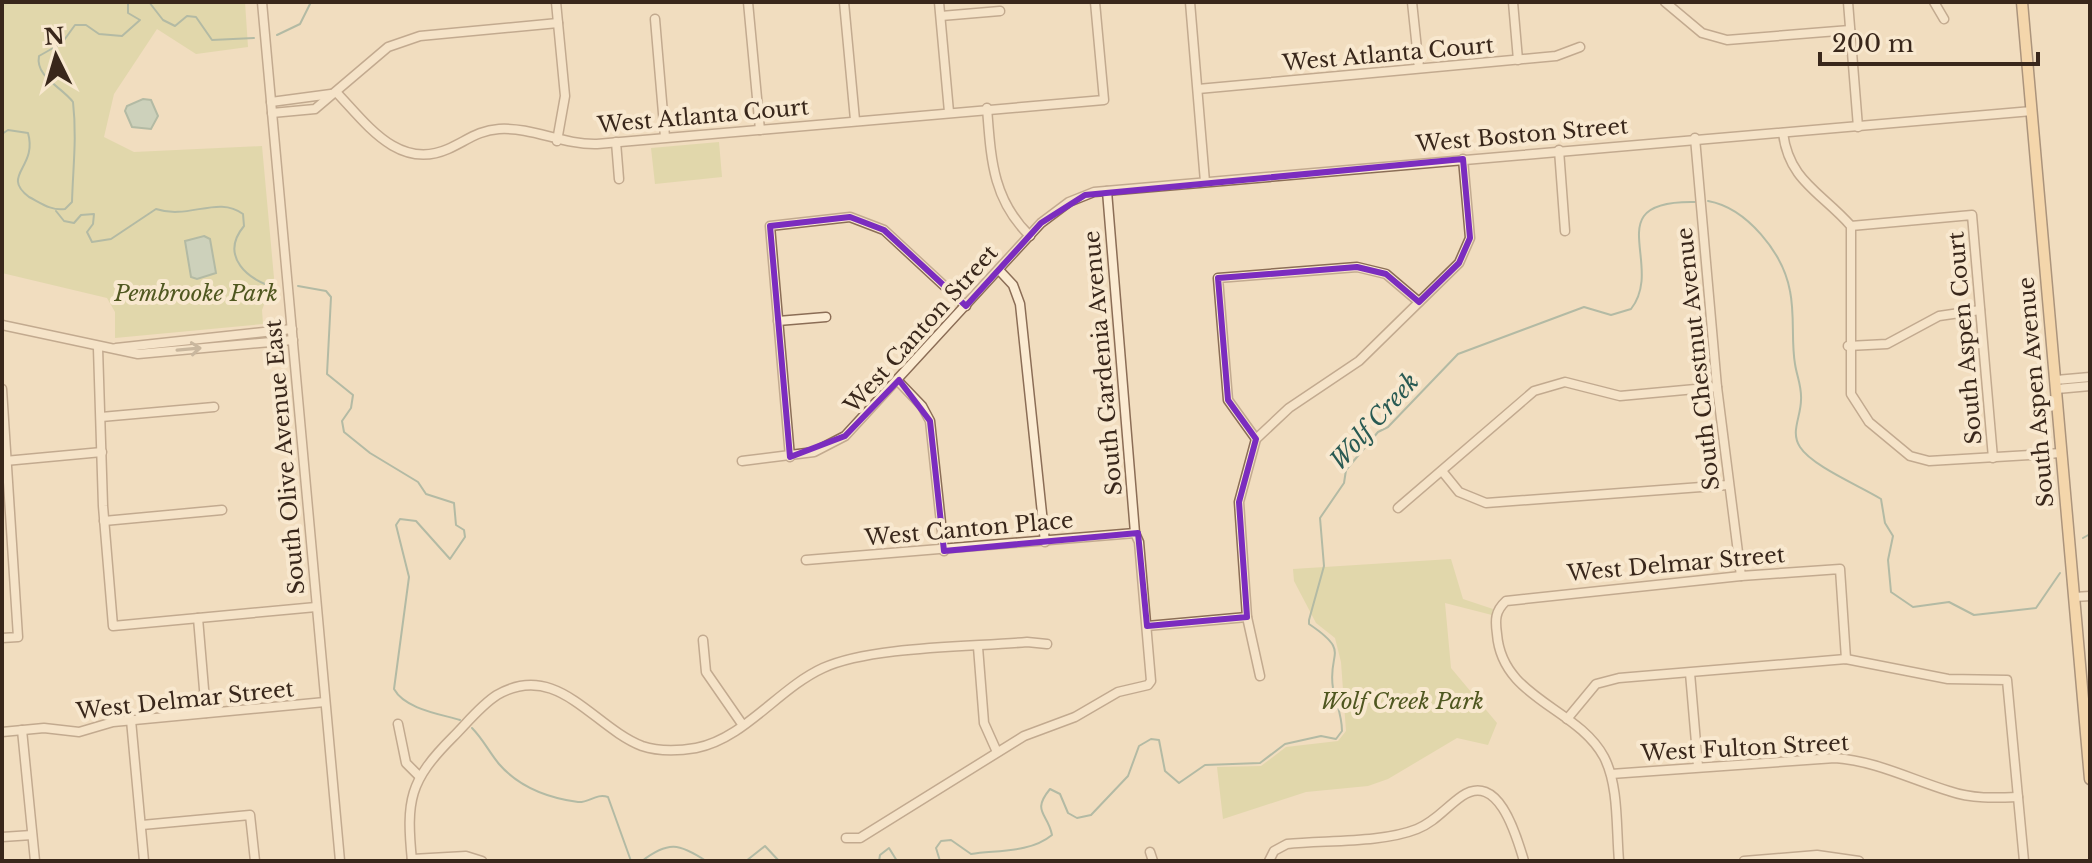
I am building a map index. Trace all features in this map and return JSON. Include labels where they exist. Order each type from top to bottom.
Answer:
[{"type":"main road","name":"South Aspen Avenue","points":[[2022,2],[2090,779]]},
{"type":"street","name":"South Olive Avenue East","points":[[262,2],[340,861]]},
{"type":"street","points":[[556,2],[565,96],[557,141]]},
{"type":"street","points":[[748,2],[760,130]]},
{"type":"street","points":[[844,2],[855,120]]},
{"type":"street","points":[[939,2],[949,112]]},
{"type":"street","name":"West Atlanta Court","points":[[336,92],[386,143],[410,154],[435,153],[478,133],[496,129],[523,131],[579,145],[1104,100],[1095,2]]},
{"type":"street","points":[[1190,2],[1205,182]]},
{"type":"street","points":[[1412,2],[1419,68]]},
{"type":"street","points":[[1513,2],[1518,60]]},
{"type":"street","points":[[1665,2],[1702,33],[1727,40],[1850,30]]},
{"type":"street","points":[[1848,2],[1858,127]]},
{"type":"street","points":[[1934,2],[1944,19]]},
{"type":"street","points":[[941,16],[1000,11]]},
{"type":"street","points":[[655,19],[665,137]]},
{"type":"street","points":[[272,113],[315,109],[388,47],[420,36],[558,23]]},
{"type":"street","name":"West Atlanta Court","points":[[1198,89],[1556,56],[1580,47]]},
{"type":"street","points":[[271,102],[315,98],[336,92]]},
{"type":"street","points":[[987,108],[998,193],[1011,217],[1030,236]]},
{"type":"street","name":"West Boston Street","points":[[1030,236],[1069,202],[1107,191],[2032,111]]},
{"type":"street","points":[[1783,133],[1787,156],[1799,178],[1828,200],[1851,226],[1848,346],[1851,394],[1869,422],[1899,448],[1929,461],[2062,453]]},
{"type":"street","name":"South Chestnut Avenue","points":[[1695,138],[1717,387],[1741,576]]},
{"type":"street","points":[[616,142],[619,179]]},
{"type":"street","points":[[1559,150],[1565,231]]},
{"type":"street","points":[[1260,676],[1247,617],[1239,502],[1256,439],[1289,408],[1359,361],[1459,263],[1470,238],[1463,159]]},
{"type":"street","name":"South Gardenia Avenue","points":[[997,752],[1038,729],[1075,717],[1118,692],[1148,685],[1152,674],[1139,542],[1135,533],[1107,191]]},
{"type":"street","name":"South Aspen Court","points":[[1851,226],[1972,215],[1993,458]]},
{"type":"street","points":[[790,457],[770,226],[850,217],[884,230],[966,306]]},
{"type":"street","name":"West Canton Street","points":[[742,461],[790,457],[826,448],[845,436],[1030,236]]},
{"type":"street","points":[[1256,439],[1228,400],[1218,278],[1357,267],[1386,274],[1419,302]]},
{"type":"street","points":[[999,270],[1013,285],[1020,304],[1045,542]]},
{"type":"street","points":[[1848,346],[1887,344],[1939,316],[1980,310]]},
{"type":"street","points":[[778,321],[826,317]]},
{"type":"street","points":[[3,329],[138,354],[293,340]]},
{"type":"street","points":[[112,349],[151,341],[292,329]]},
{"type":"street","points":[[98,348],[104,521],[113,626],[316,607]]},
{"type":"street","points":[[2056,385],[2090,377]]},
{"type":"street","points":[[898,381],[922,406],[930,421],[944,551]]},
{"type":"street","points":[[1398,508],[1534,391],[1565,382],[1620,396],[1717,387]]},
{"type":"street","points":[[2056,385],[2090,386]]},
{"type":"street","points":[[2,389],[18,637],[2,638]]},
{"type":"street","points":[[101,417],[214,407]]},
{"type":"street","points":[[5,461],[102,452]]},
{"type":"street","points":[[1442,471],[1459,492],[1486,503],[1728,485]]},
{"type":"street","points":[[104,521],[222,510]]},
{"type":"street","name":"West Canton Place","points":[[806,560],[1135,533]]},
{"type":"street","name":"West Delmar Street","points":[[1567,719],[1520,684],[1504,665],[1498,646],[1496,615],[1506,601],[1516,597],[1840,569],[1846,659]]},
{"type":"street","points":[[2075,597],[2090,596]]},
{"type":"street","points":[[1147,626],[1247,617]]},
{"type":"street","points":[[198,618],[206,713]]},
{"type":"street","points":[[703,640],[706,672],[742,724]]},
{"type":"street","points":[[482,861],[466,856],[412,860],[409,803],[419,776],[435,754],[487,703],[513,688],[526,686],[562,693],[638,744],[653,749],[706,745],[742,724],[793,684],[828,665],[875,655],[1047,644]]},
{"type":"street","points":[[846,838],[860,838],[997,752],[984,723],[978,647]]},
{"type":"street","points":[[1619,861],[1611,774],[1602,754],[1567,719],[1596,684],[1619,678],[1846,659],[1948,679],[2007,680],[2024,861]]},
{"type":"street","points":[[1690,673],[1698,766]]},
{"type":"street","name":"West Delmar Street","points":[[2,732],[79,732],[131,720],[325,702]]},
{"type":"street","points":[[131,720],[144,861]]},
{"type":"street","points":[[398,724],[406,763],[419,776]]},
{"type":"street","points":[[22,730],[35,861]]},
{"type":"street","name":"West Fulton Street","points":[[1611,774],[1835,758],[1868,760],[1951,792],[1984,798],[2018,797]]},
{"type":"street","points":[[1269,861],[1274,851],[1287,844],[1400,833],[1438,818],[1464,794],[1477,792],[1490,795],[1503,807],[1524,861]]},
{"type":"street","points":[[142,825],[250,815],[255,861]]},
{"type":"street","points":[[2,837],[32,835]]},
{"type":"street","points":[[1744,861],[1803,858],[1859,861]]},
{"type":"highlighted area","points":[[1463,159],[1470,238],[1459,263],[1419,302],[1386,274],[1357,267],[1218,278],[1228,400],[1256,439],[1239,502],[1247,617],[1147,626],[1138,533],[944,551],[930,421],[899,380],[845,436],[790,457],[770,226],[850,217],[884,230],[966,306],[1041,223],[1085,195]]},
{"type":"green space","name":"Pembrooke Park","points":[[2,2],[245,2],[248,47],[196,54],[157,29],[114,94],[104,137],[134,152],[262,146],[274,278],[262,310],[263,324],[115,338],[115,312],[107,298],[2,273]]},
{"type":"green space","points":[[719,142],[722,177],[655,184],[651,148]]},
{"type":"green space","name":"Wolf Creek Park","points":[[1451,559],[1463,599],[1493,609],[1492,615],[1445,603],[1451,668],[1497,723],[1488,745],[1457,738],[1388,779],[1368,786],[1306,792],[1223,819],[1217,767],[1261,766],[1286,747],[1338,741],[1346,731],[1341,662],[1335,638],[1316,623],[1294,581],[1293,569]]},
{"type":"shaded area","points":[[143,99],[151,100],[158,116],[151,129],[132,127],[125,111],[127,106]]},
{"type":"shaded area","points":[[204,236],[210,239],[216,273],[197,279],[191,277],[185,241]]},
{"type":"waterway","points":[[2,134],[8,130],[28,133],[30,145],[18,183],[21,189],[46,206],[65,209],[72,202],[73,102],[45,76],[39,56],[62,43],[75,25],[86,25],[99,34],[122,36],[140,20],[128,13],[128,2]]},
{"type":"waterway","points":[[149,2],[163,20],[175,26],[187,16],[196,17],[212,40],[254,38]]},
{"type":"waterway","points":[[277,35],[300,24],[311,2]]},
{"type":"waterway","points":[[1708,201],[1722,205],[1749,223],[1761,234],[1780,262],[1791,300],[1794,355],[1801,391],[1797,441],[1815,461],[1881,499],[1885,523],[1893,536],[1888,560],[1891,592],[1913,607],[1949,602],[1974,615],[2036,608],[2060,573]]},
{"type":"waterway","name":"Wolf Creek","points":[[940,861],[936,848],[941,841],[951,840],[971,854],[1013,850],[1043,841],[1052,835],[1041,808],[1050,789],[1060,794],[1068,813],[1077,818],[1091,815],[1128,776],[1139,746],[1151,739],[1159,740],[1165,771],[1179,783],[1205,765],[1260,763],[1285,744],[1321,736],[1336,739],[1342,731],[1333,688],[1334,648],[1309,624],[1309,620],[1324,566],[1320,518],[1344,483],[1346,470],[1378,432],[1388,427],[1458,354],[1584,307],[1611,315],[1631,309],[1640,291],[1642,273],[1640,223],[1648,212],[1665,204],[1695,202]]},
{"type":"waterway","name":"Wolf Creek","points":[[56,211],[64,221],[74,223],[81,215],[94,214],[93,224],[87,232],[92,242],[111,239],[156,209],[168,212],[213,207],[233,209],[243,214],[244,226],[235,247],[240,266],[256,280],[277,288]]},
{"type":"waterway","name":"Wolf Creek","points":[[298,286],[326,291],[331,297],[327,374],[353,395],[351,408],[342,421],[344,432],[370,453],[418,482],[426,494],[454,503],[456,525],[464,530],[465,537],[450,559],[416,521],[400,519],[396,525],[409,577],[394,689],[414,706],[460,720]]},
{"type":"waterway","points":[[2083,538],[2090,534]]},
{"type":"waterway","name":"Wolf Creek","points":[[472,728],[499,764],[525,785],[556,798],[578,802],[608,797],[631,861]]},
{"type":"waterway","name":"Wolf Creek","points":[[746,861],[765,846],[779,861]]},
{"type":"waterway","name":"Wolf Creek","points":[[642,861],[667,847],[681,848],[706,861]]},
{"type":"waterway","name":"Wolf Creek","points":[[879,861],[880,855],[889,848],[897,861]]}]
